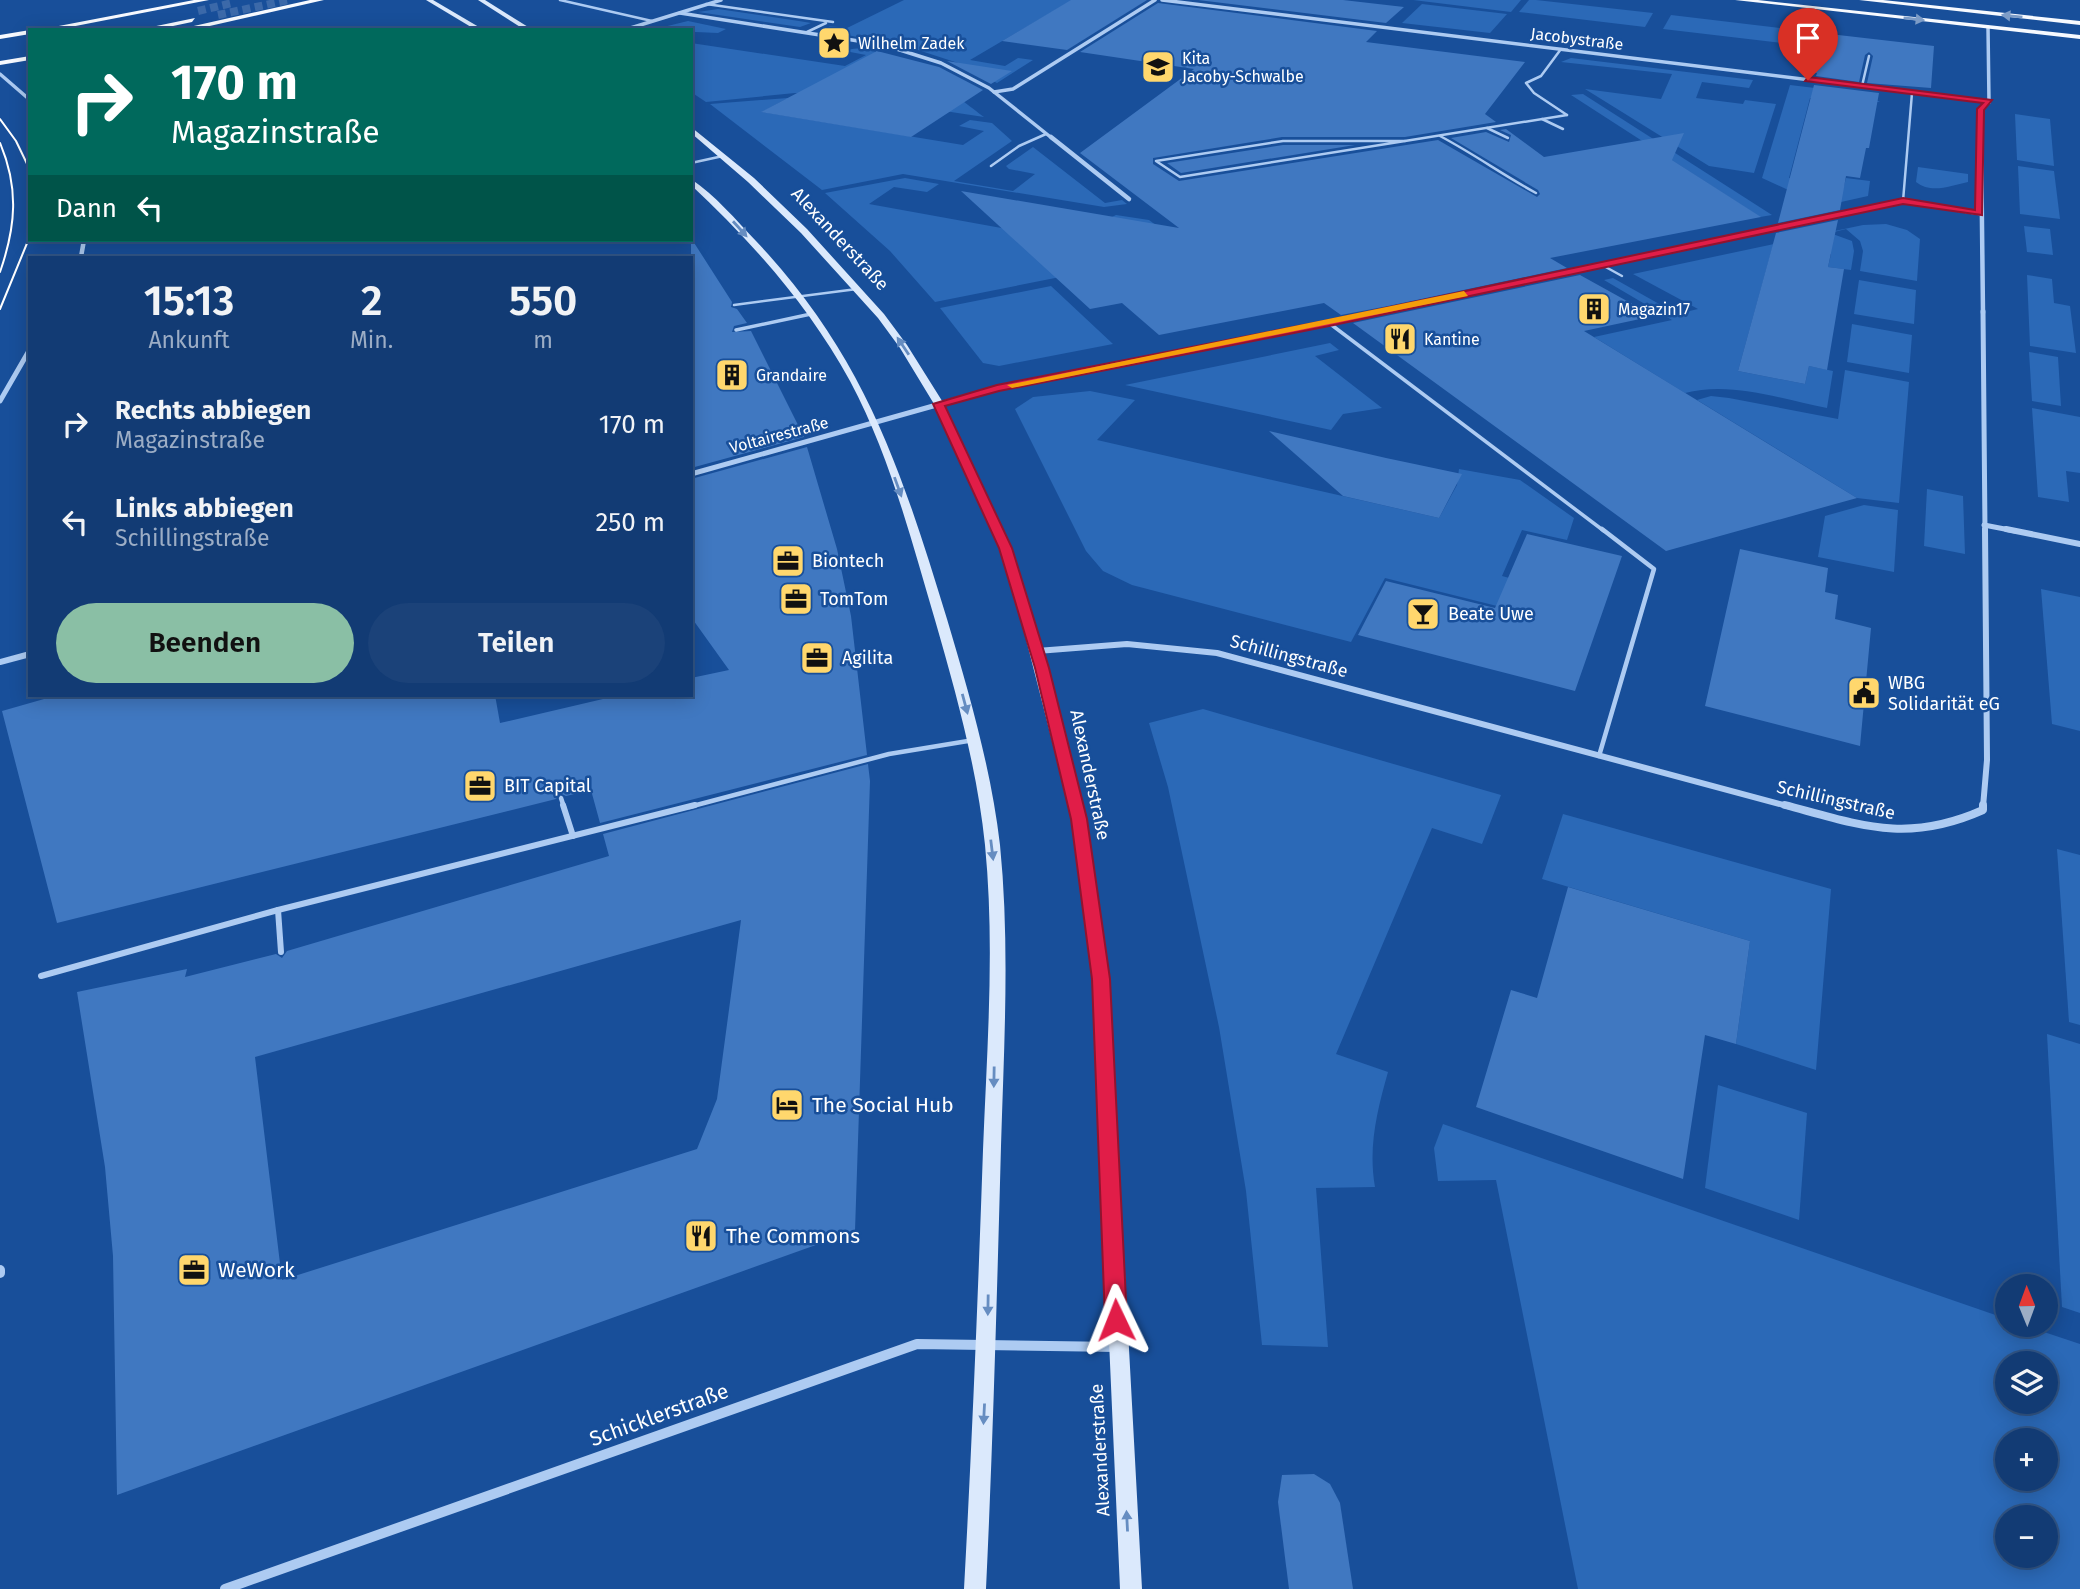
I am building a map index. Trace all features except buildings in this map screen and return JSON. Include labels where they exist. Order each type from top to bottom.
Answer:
[{"type":"main road","points":[[53,28],[205,0]]},
{"type":"main road","points":[[189,28],[320,0]]},
{"type":"main road","points":[[429,0],[478,28]]},
{"type":"main road","points":[[481,0],[527,28]]},
{"type":"main road","points":[[1739,0],[2080,37]]},
{"type":"main road","points":[[1863,0],[2080,23]]},
{"type":"main road","points":[[106,28],[198,10]]},
{"type":"main road","points":[[151,28],[218,15]]},
{"type":"main road","points":[[0,37],[28,32]]},
{"type":"main road","points":[[0,46],[28,41]]},
{"type":"main road","points":[[0,55],[28,50]]},
{"type":"main road","points":[[0,63],[28,58]]},
{"type":"main road","name":"Alexanderstraße","points":[[693,131],[804,231],[857,289],[904,347],[939,404],[1005,548],[1037,651],[1079,819],[1101,979],[1131,1589]]},
{"type":"main road","points":[[693,183],[738,226],[799,298],[854,379],[875,423],[920,548],[984,782],[995,877],[995,1080],[987,1346],[975,1589]]},
{"type":"street","points":[[630,28],[721,0]]},
{"type":"street","points":[[994,92],[1013,89],[1155,0]]},
{"type":"street","name":"Jacobystraße","points":[[1162,0],[1989,102]]},
{"type":"street","points":[[680,13],[807,32],[913,53],[941,63],[994,92],[1129,199]]},
{"type":"street","name":"Schillingstraße","points":[[1037,651],[1116,642],[1167,644],[1217,653],[1860,825],[1917,833],[1953,825],[1983,810],[1987,760],[1979,213],[1980,109],[1989,102],[1988,27]]},
{"type":"street","points":[[0,74],[28,98]]},
{"type":"street","points":[[1903,201],[1979,213]]},
{"type":"street","name":"Voltairestraße","points":[[693,473],[997,388],[1329,323],[1903,201]]},
{"type":"street","points":[[0,401],[28,352]]},
{"type":"street","points":[[1984,525],[2080,544]]},
{"type":"street","points":[[0,662],[28,655]]},
{"type":"street","name":"Schicklerstraße","points":[[225,1589],[917,1345],[1117,1347]]},
{"type":"lane","points":[[560,0],[652,21]]},
{"type":"lane","points":[[706,4],[831,22]]},
{"type":"lane","points":[[807,32],[831,22]]},
{"type":"lane","points":[[1406,141],[1283,141],[1156,161],[1180,177],[1440,136],[1567,115],[1534,93],[1526,83],[1541,76],[1561,49]]},
{"type":"lane","points":[[1862,86],[1868,56]]},
{"type":"lane","points":[[1903,201],[1912,93]]},
{"type":"lane","points":[[1542,119],[1563,129]]},
{"type":"lane","points":[[1487,128],[1508,138]]},
{"type":"lane","points":[[991,166],[1018,146],[1046,134]]},
{"type":"lane","points":[[1440,136],[1488,160],[1497,172],[1536,193]]},
{"type":"lane","points":[[693,163],[723,156]]},
{"type":"lane","points":[[1602,265],[1622,276]]},
{"type":"lane","points":[[734,305],[857,289]]},
{"type":"lane","points":[[736,330],[811,314]]},
{"type":"lane","points":[[1329,323],[1654,569],[1600,756]]},
{"type":"lane","points":[[41,976],[278,910],[637,822],[739,792],[889,754],[974,740]]},
{"type":"lane","points":[[561,798],[573,836]]},
{"type":"lane","points":[[278,910],[281,952]]},
{"type":"shaded area","points":[[904,0],[1070,0],[1123,6],[1067,3],[970,60],[1005,66],[1018,58],[1033,60],[997,83],[958,63],[918,50],[824,30],[830,26],[847,28]]},
{"type":"shaded area","points":[[1413,0],[1521,0],[1511,12]]},
{"type":"shaded area","points":[[1529,0],[1653,13],[1645,27],[1519,12]]},
{"type":"shaded area","points":[[1422,4],[1507,14],[1490,33],[1402,23]]},
{"type":"shaded area","points":[[718,9],[811,23],[800,27],[698,12]]},
{"type":"shaded area","points":[[1671,15],[1789,29],[1783,43],[1663,29]]},
{"type":"shaded area","points":[[688,21],[726,29],[718,33],[693,32],[693,28],[659,28]]},
{"type":"shaded area","points":[[693,43],[845,66],[866,55],[845,51],[859,48],[877,52],[917,70],[984,117],[859,98],[795,93],[706,102],[693,93]]},
{"type":"shaded area","points":[[1571,58],[1753,80],[1749,88],[1702,82],[1696,98],[1743,104],[1745,100],[1776,104],[1754,173],[1709,166],[1585,89],[1661,99],[1672,74],[1561,62]]},
{"type":"shaded area","points":[[1790,85],[1865,94],[1880,102],[1860,101],[1859,104],[1810,98],[1789,178],[1844,186],[1846,178],[1870,181],[1868,196],[1823,206],[1762,178]]},
{"type":"shaded area","points":[[1583,94],[1772,215],[1760,217],[1571,95]]},
{"type":"shaded area","points":[[801,97],[810,102],[786,99],[762,112],[963,145],[984,131],[959,126],[970,120],[992,123],[1012,141],[954,181],[1013,191],[1035,174],[1006,166],[1033,147],[1105,203],[1122,200],[1127,204],[1104,207],[903,174],[822,190],[710,104]]},
{"type":"shaded area","points":[[2015,114],[2050,119],[2054,166],[2017,160]]},
{"type":"shaded area","points":[[2018,166],[2054,171],[2060,219],[2020,214]]},
{"type":"shaded area","points":[[1918,167],[1968,174],[1968,182],[1928,188],[1916,182]]},
{"type":"shaded area","points":[[905,178],[939,184],[927,192],[894,187],[869,204],[1112,248],[1112,217],[1116,215],[1149,220],[1177,241],[1171,255],[935,302],[890,251],[825,193]]},
{"type":"shaded area","points":[[1886,224],[1907,230],[1920,239],[1917,281],[1860,271],[1863,251],[1860,241],[1846,229],[1830,233],[1852,241],[1854,251],[1851,270],[1828,267],[1831,254],[1773,245],[1738,371],[1805,384],[1809,366],[1833,371],[1827,408],[1738,390],[1685,393],[1594,337],[1672,320],[1604,280],[1613,278],[1677,314],[1698,309],[1633,274],[1863,225]]},
{"type":"shaded area","points":[[2024,226],[2050,229],[2053,255],[2027,252]]},
{"type":"shaded area","points":[[2027,275],[2052,279],[2054,303],[2070,306],[2076,353],[2030,346]]},
{"type":"shaded area","points":[[1859,280],[1916,290],[1914,324],[1854,314]]},
{"type":"shaded area","points":[[1051,286],[1113,344],[999,366],[983,363],[940,308]]},
{"type":"shaded area","points":[[1852,324],[1912,335],[1909,373],[1847,362]]},
{"type":"shaded area","points":[[1330,343],[1339,350],[1315,356],[1382,408],[1343,414],[1331,430],[1125,385]]},
{"type":"shaded area","points":[[2029,352],[2058,357],[2061,406],[2032,401]]},
{"type":"shaded area","points":[[1845,370],[1909,382],[1899,503],[1857,498],[1697,400],[1711,396],[1729,398],[1838,419]]},
{"type":"shaded area","points":[[1090,391],[1135,400],[1097,440],[1439,518],[1457,485],[1459,469],[1520,480],[1574,518],[1567,540],[1522,530],[1502,576],[1528,583],[1517,611],[1385,578],[1351,642],[1132,585],[1103,571],[1086,551],[1015,409],[1033,397]]},
{"type":"shaded area","points":[[2032,408],[2080,417],[2080,473],[2066,471],[2069,502],[2038,497]]},
{"type":"shaded area","points":[[1927,489],[1963,496],[1965,554],[1924,546]]},
{"type":"shaded area","points":[[1864,505],[1898,510],[1894,572],[1818,557],[1825,516]]},
{"type":"shaded area","points":[[2041,589],[2080,597],[2080,731],[2052,724]]},
{"type":"shaded area","points":[[1203,709],[1501,795],[1482,844],[1432,828],[1336,1054],[1388,1072],[1373,1143],[1375,1187],[1316,1188],[1328,1347],[1262,1345],[1246,1191],[1219,1027],[1168,787],[1149,723]]},
{"type":"shaded area","points":[[1563,814],[1831,889],[1816,1070],[1736,1044],[1750,941],[1542,879]]},
{"type":"shaded area","points":[[2057,849],[2080,855],[2080,1025],[2069,1022]]},
{"type":"shaded area","points":[[2047,1034],[2080,1044],[2080,1313],[2062,1307]]},
{"type":"shaded area","points":[[1718,1085],[1807,1113],[1799,1220],[1705,1188]]},
{"type":"shaded area","points":[[1443,1124],[1995,1315],[1995,1337],[2058,1337],[2080,1344],[2080,1589],[1578,1589],[1496,1180],[1438,1181],[1434,1148]]},
{"type":"tunnel","points":[[218,15],[289,0]]},
{"type":"tunnel","points":[[198,11],[232,3]]},
{"type":"tram line","points":[[0,119],[16,141],[28,166]]},
{"type":"tram line","points":[[0,143],[13,191],[12,223],[0,272]]},
{"type":"tram line","points":[[0,309],[28,241]]},
{"type":"slow traffic","points":[[1012,385],[1464,294]]},
{"type":"place","name":"Wilhelm Zadek","points":[[834,43]]},
{"type":"place","name":"Kita Jacoby-Schwalbe","points":[[1158,67]]},
{"type":"place","name":"Magazin17","points":[[1594,309]]},
{"type":"place","name":"Kantine","points":[[1400,339]]},
{"type":"place","name":"Grandaire","points":[[732,375]]},
{"type":"place","name":"Biontech","points":[[788,561]]},
{"type":"place","name":"TomTom","points":[[796,599]]},
{"type":"place","name":"Beate Uwe","points":[[1423,614]]},
{"type":"place","name":"Agilita","points":[[817,658]]},
{"type":"place","name":"WBG Solidarität eG","points":[[1864,693]]},
{"type":"place","name":"BIT Capital","points":[[480,786]]},
{"type":"place","name":"The Social Hub","points":[[787,1105]]},
{"type":"place","name":"The Commons","points":[[701,1236]]},
{"type":"place","name":"WeWork","points":[[194,1270]]},
{"type":"route","points":[[1116,1320],[1101,979],[1079,819],[1042,668],[1005,548],[939,404],[997,388],[1329,323],[1903,201],[1979,213],[1980,109],[1989,102],[1808,80]]}]
